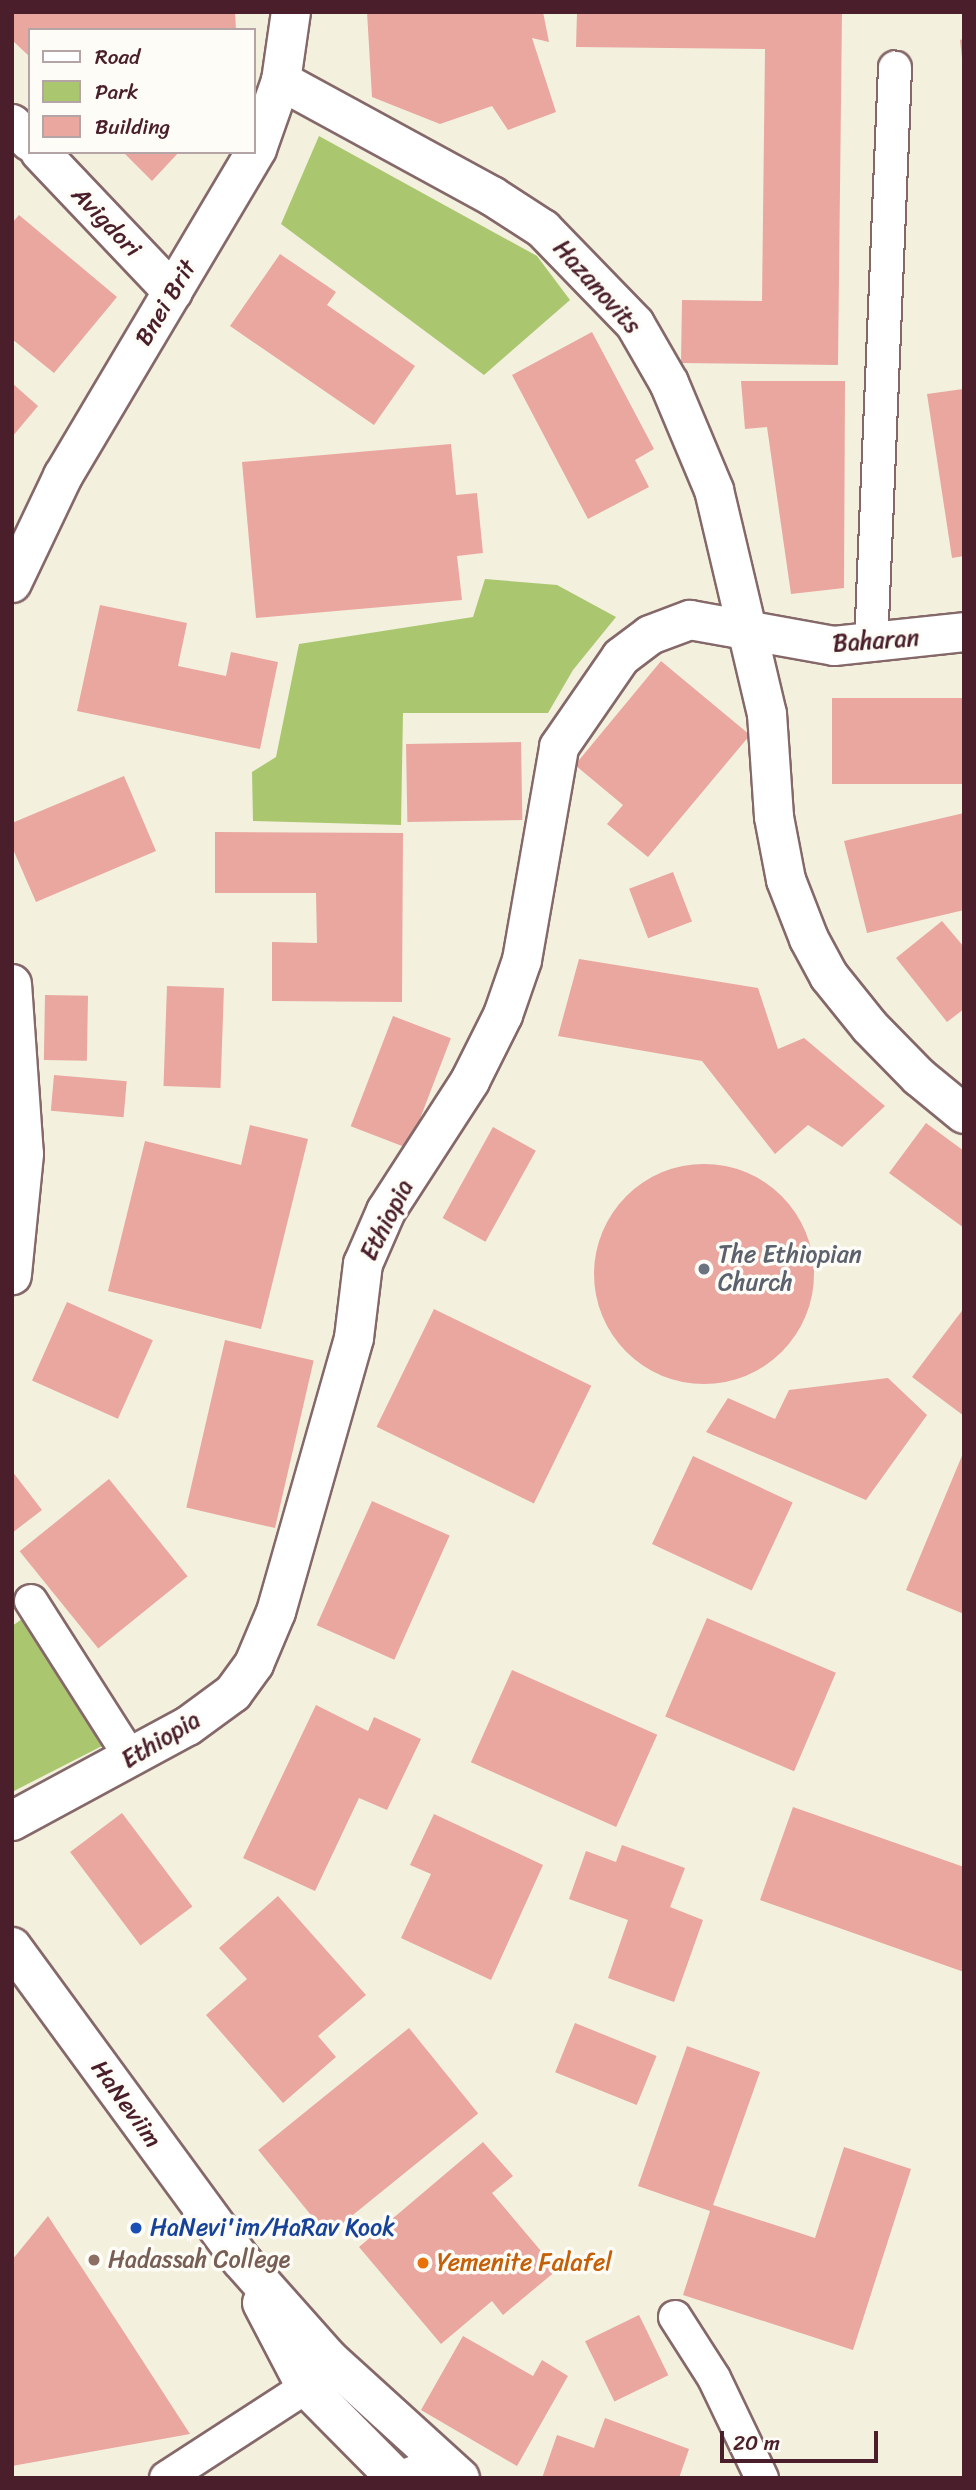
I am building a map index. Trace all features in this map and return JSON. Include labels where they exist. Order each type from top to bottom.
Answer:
[{"type":"street","name":"Bnei Brit","points":[[256,151],[281,81],[291,12]]},
{"type":"street","name":"Hazanovits","points":[[281,81],[492,196],[543,229],[635,324],[669,383],[714,490],[767,714],[774,817],[786,880],[808,939],[829,976],[870,1027],[964,1114]]},
{"type":"street","points":[[12,124],[28,140]]},
{"type":"street","name":"Avigdori","points":[[42,154],[173,292]]},
{"type":"street","name":"Bnei Brit","points":[[12,583],[63,476],[254,154]]},
{"type":"street","name":"Ethiopia","points":[[12,1821],[188,1726],[233,1693],[254,1664],[272,1622],[354,1338],[363,1264],[386,1211],[470,1080],[503,1015],[522,960],[559,747],[621,657],[650,635],[690,620],[748,629]]},
{"type":"street","name":"Baharan","points":[[748,629],[834,646],[871,645],[964,632]]},
{"type":"street","points":[[12,984],[24,1154],[12,1275]]},
{"type":"street","name":"HaNeviim","points":[[16,1959],[241,2260],[329,2358],[448,2473]]},
{"type":"street","name":"HaNeviim","points":[[241,2260],[306,2387],[397,2478]]},
{"type":"street","points":[[407,2478],[448,2473]]},
{"type":"lane","points":[[871,645],[895,67]]},
{"type":"lane","points":[[31,1601],[131,1758]]},
{"type":"lane","points":[[676,2317],[714,2378],[762,2478]]},
{"type":"lane","points":[[166,2478],[306,2387]]},
{"type":"green space","points":[[319,136],[537,256],[570,300],[484,375],[281,224]]},
{"type":"green space","points":[[485,579],[557,585],[616,617],[573,670],[548,713],[403,713],[401,825],[253,821],[252,772],[276,757],[299,644],[473,617]]},
{"type":"green space","points":[[22,1619],[104,1745],[12,1792],[12,1626]]},
{"type":"building","points":[[12,12],[235,12],[236,28],[28,28],[28,55],[12,40]]},
{"type":"building","points":[[367,12],[543,12],[549,42],[532,38],[556,112],[508,130],[492,106],[440,124],[372,97]]},
{"type":"building","points":[[577,12],[842,12],[838,365],[681,363],[682,300],[762,301],[765,49],[576,47]]},
{"type":"building","points":[[964,39],[964,58],[962,58],[960,40]]},
{"type":"building","points":[[125,154],[177,154],[152,181]]},
{"type":"building","points":[[19,215],[117,297],[54,373],[12,339],[12,223]]},
{"type":"building","points":[[280,254],[336,292],[327,305],[415,366],[374,425],[230,326]]},
{"type":"building","points":[[592,332],[654,449],[635,460],[649,487],[588,519],[512,375]]},
{"type":"building","points":[[741,381],[845,381],[844,588],[791,594],[767,427],[745,429]]},
{"type":"building","points":[[12,383],[38,406],[12,437]]},
{"type":"building","points":[[963,389],[964,556],[952,558],[927,394]]},
{"type":"building","points":[[451,444],[456,495],[477,493],[483,553],[457,556],[462,600],[256,618],[242,462]]},
{"type":"building","points":[[100,605],[187,623],[178,666],[226,676],[231,652],[278,662],[260,749],[77,711]]},
{"type":"building","points":[[661,661],[750,735],[648,857],[607,824],[623,805],[575,765]]},
{"type":"building","points":[[832,698],[964,698],[964,784],[832,784]]},
{"type":"building","points":[[521,742],[522,820],[407,822],[406,744]]},
{"type":"building","points":[[124,776],[156,851],[36,902],[12,847],[12,823]]},
{"type":"building","points":[[964,813],[964,910],[867,933],[844,841]]},
{"type":"building","points":[[215,832],[403,833],[402,1002],[272,1001],[272,942],[317,943],[316,893],[215,893]]},
{"type":"building","points":[[673,872],[692,921],[648,938],[629,889]]},
{"type":"building","points":[[942,921],[964,947],[964,1009],[947,1022],[896,958]]},
{"type":"building","points":[[579,959],[758,988],[778,1049],[804,1038],[885,1106],[842,1147],[808,1125],[775,1154],[702,1061],[558,1036]]},
{"type":"building","points":[[167,986],[224,988],[220,1088],[164,1086]]},
{"type":"building","points":[[45,995],[88,996],[87,1061],[44,1060]]},
{"type":"building","points":[[393,1016],[451,1038],[409,1148],[351,1126]]},
{"type":"building","points":[[54,1075],[127,1081],[124,1117],[51,1111]]},
{"type":"building","points":[[926,1123],[964,1151],[964,1228],[889,1173]]},
{"type":"building","points":[[250,1125],[308,1139],[261,1329],[108,1291],[145,1141],[241,1165]]},
{"type":"building","points":[[493,1127],[536,1151],[485,1242],[443,1218]]},
{"type":"building","name":"The Ethiopian Church","points":[[693,1164],[715,1164],[746,1172],[765,1182],[782,1196],[796,1213],[806,1232],[814,1274],[806,1316],[796,1335],[782,1352],[765,1366],[746,1376],[715,1384],[693,1384],[652,1371],[634,1359],[619,1344],[602,1316],[594,1285],[594,1263],[607,1222],[619,1204],[634,1189],[662,1172]]},
{"type":"building","points":[[67,1302],[153,1340],[118,1419],[32,1381]]},
{"type":"building","points":[[964,1308],[964,1416],[912,1377]]},
{"type":"building","points":[[434,1309],[591,1386],[534,1503],[377,1427]]},
{"type":"building","points":[[225,1340],[314,1360],[275,1528],[186,1508]]},
{"type":"building","points":[[888,1378],[927,1415],[866,1500],[706,1432],[728,1398],[775,1419],[789,1390]]},
{"type":"building","points":[[964,1451],[964,1614],[906,1590]]},
{"type":"building","points":[[693,1456],[793,1502],[752,1590],[652,1544]]},
{"type":"building","points":[[12,1471],[42,1510],[12,1533]]},
{"type":"building","points":[[109,1479],[188,1576],[98,1649],[20,1551]]},
{"type":"building","points":[[372,1501],[450,1536],[394,1660],[317,1625]]},
{"type":"building","points":[[707,1618],[836,1673],[794,1771],[665,1716]]},
{"type":"building","points":[[512,1670],[657,1735],[616,1827],[471,1762]]},
{"type":"building","points":[[316,1705],[368,1731],[374,1717],[421,1739],[387,1810],[359,1798],[315,1891],[243,1858]]},
{"type":"building","points":[[793,1807],[964,1867],[964,1972],[760,1900]]},
{"type":"building","points":[[122,1813],[192,1906],[141,1946],[70,1852]]},
{"type":"building","points":[[434,1814],[543,1865],[491,1980],[401,1938],[431,1874],[410,1865]]},
{"type":"building","points":[[622,1845],[685,1868],[670,1907],[703,1920],[674,2002],[608,1978],[628,1920],[569,1899],[586,1851],[616,1862]]},
{"type":"building","points":[[278,1896],[366,1995],[318,2036],[336,2057],[283,2103],[206,2015],[247,1979],[219,1948]]},
{"type":"building","points":[[575,2023],[657,2056],[637,2105],[555,2072]]},
{"type":"building","points":[[409,2028],[478,2113],[327,2236],[258,2150]]},
{"type":"building","points":[[687,2046],[760,2072],[713,2205],[815,2238],[844,2147],[911,2169],[853,2350],[683,2295],[710,2211],[638,2186]]},
{"type":"building","points":[[483,2142],[513,2176],[492,2193],[557,2270],[503,2315],[492,2301],[441,2344],[359,2247]]},
{"type":"building","points":[[48,2216],[190,2434],[12,2466],[12,2260]]},
{"type":"building","points":[[639,2315],[668,2375],[614,2402],[585,2341]]},
{"type":"building","points":[[463,2336],[533,2376],[542,2360],[568,2376],[517,2466],[421,2410]]},
{"type":"building","points":[[605,2418],[689,2449],[679,2478],[542,2478],[557,2435],[594,2448]]},
{"type":"place","name":"The Ethiopian Church","points":[[704,1269]]},
{"type":"place","name":"HaNevi'im/HaRav Kook","points":[[136,2228]]},
{"type":"place","name":"Hadassah College","points":[[94,2260]]},
{"type":"place","name":"Yemenite Falafel","points":[[423,2263]]}]
